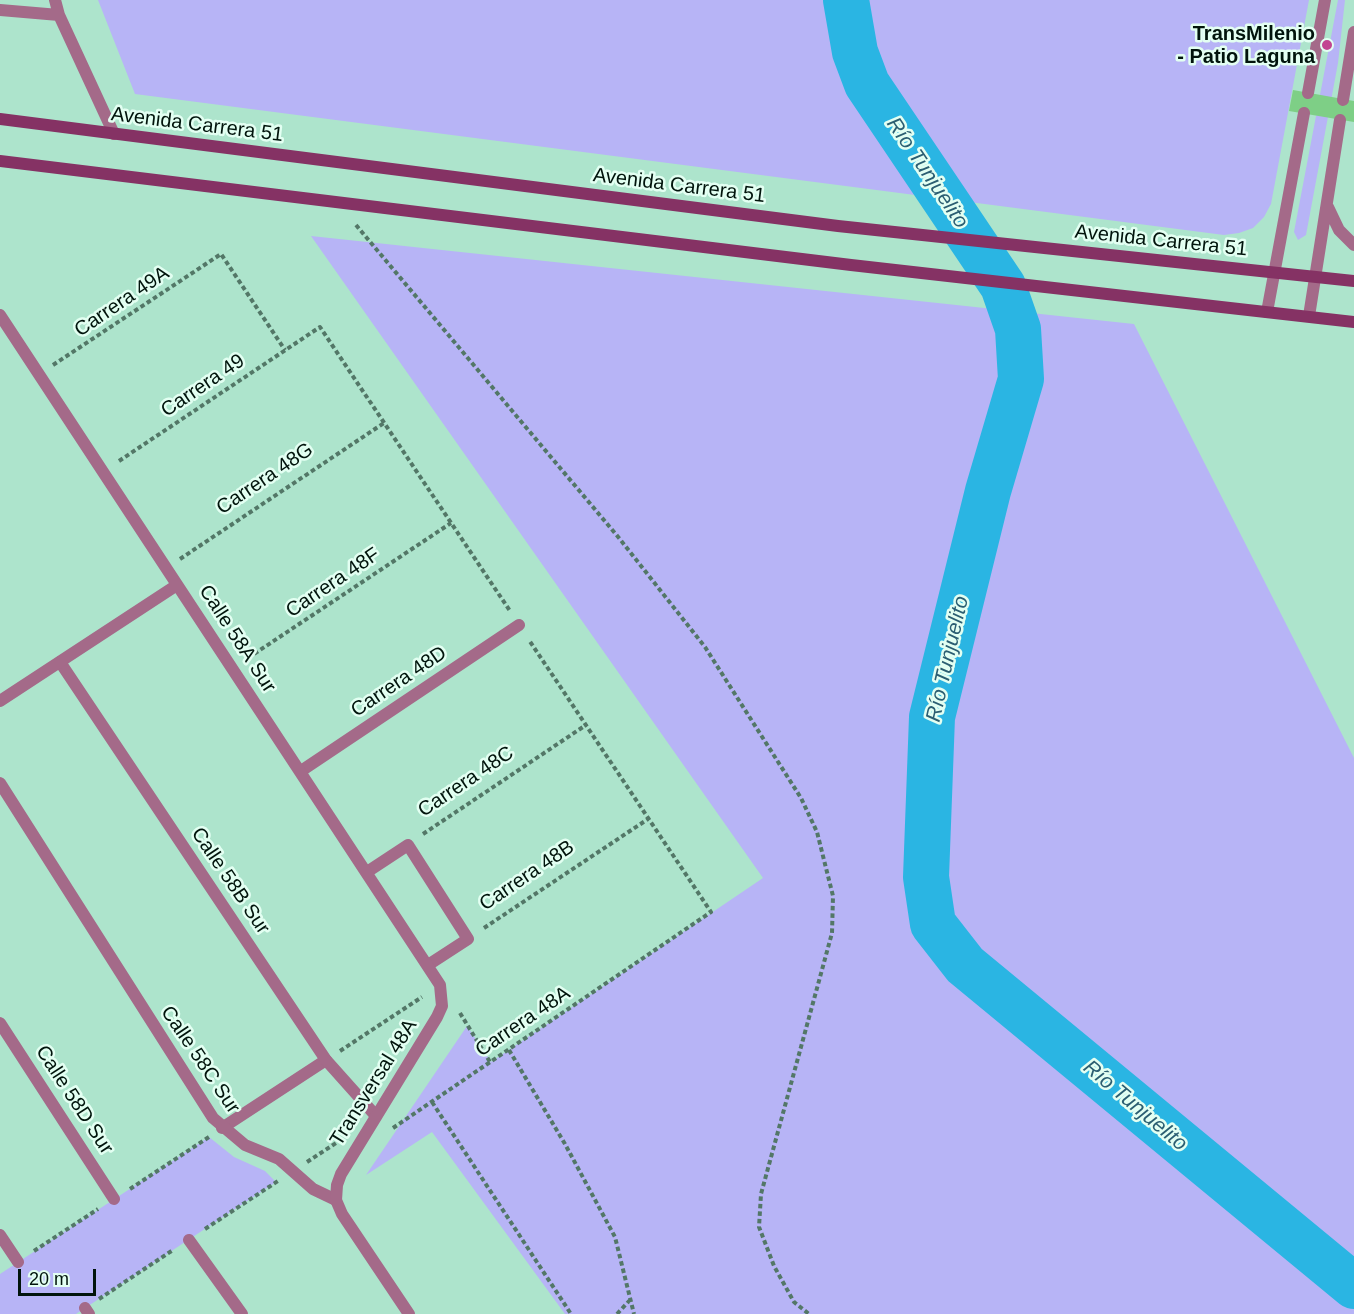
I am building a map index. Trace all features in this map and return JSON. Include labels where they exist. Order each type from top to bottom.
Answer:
[{"type":"main road","name":"Avenida Carrera 51","points":[[0,119],[838,226],[1354,281]]},
{"type":"main road","points":[[0,127],[35,124]]},
{"type":"main road","points":[[0,161],[851,265],[1354,322]]},
{"type":"street","points":[[55,0],[58,15],[114,134]]},
{"type":"street","points":[[1308,93],[1325,0]]},
{"type":"street","points":[[0,10],[58,15]]},
{"type":"street","points":[[1343,100],[1354,32]]},
{"type":"street","points":[[1267,312],[1304,113]]},
{"type":"street","points":[[1310,316],[1340,120]]},
{"type":"street","points":[[1327,206],[1339,230],[1354,245]]},
{"type":"street","name":"Calle 58A Sur","points":[[0,315],[440,985]]},
{"type":"street","points":[[0,701],[177,585]]},
{"type":"street","name":"Carrera 48D","points":[[300,771],[519,625]]},
{"type":"street","name":"Calle 58B Sur","points":[[60,662],[326,1060],[376,1116]]},
{"type":"street","name":"Calle 58C Sur","points":[[0,783],[180,1069],[222,1128],[245,1145],[279,1159],[313,1189],[336,1200]]},
{"type":"street","points":[[408,845],[468,939],[428,965]]},
{"type":"street","name":"Carrera 48C","points":[[367,872],[408,845]]},
{"type":"street","name":"Transversal 48A","points":[[336,1200],[341,1174],[437,1017],[442,1006],[440,985]]},
{"type":"street","name":"Calle 58D Sur","points":[[0,1023],[114,1199]]},
{"type":"street","points":[[222,1128],[326,1060]]},
{"type":"street","points":[[336,1200],[351,1231],[409,1314]]},
{"type":"street","points":[[0,1235],[18,1262]]},
{"type":"street","points":[[189,1240],[242,1314]]},
{"type":"path","points":[[355,224],[619,538],[705,647],[795,788],[817,832],[833,896],[832,933],[761,1194],[759,1227],[774,1266],[794,1302],[809,1314]]},
{"type":"path","name":"Carrera 49A","points":[[40,374],[221,254],[285,350]]},
{"type":"path","name":"Carrera 49","points":[[103,471],[320,327]]},
{"type":"path","name":"Carrera 48G","points":[[167,568],[384,423]]},
{"type":"path","name":"Carrera 48F","points":[[232,668],[451,523]]},
{"type":"path","name":"Carrera 48C","points":[[408,845],[586,725]]},
{"type":"path","name":"Carrera 48B","points":[[468,939],[648,819]]},
{"type":"path","name":"Carrera 48A","points":[[387,1132],[711,912]]},
{"type":"path","points":[[326,1060],[440,985]]},
{"type":"path","points":[[456,1009],[490,1062]]},
{"type":"path","points":[[508,1050],[565,1144],[615,1237],[634,1314]]},
{"type":"path","points":[[432,1102],[571,1314]]},
{"type":"path","points":[[87,1311],[340,1140]]},
{"type":"path","points":[[617,1314],[630,1300]]},
{"type":"shaded area","points":[[98,0],[1309,0],[1271,204],[1264,217],[1253,228],[1224,235],[135,94]]},
{"type":"shaded area","points":[[1338,0],[1345,0],[1338,63],[1306,235],[1298,240],[1294,232]]},
{"type":"shaded area","points":[[311,236],[1134,324],[1354,758],[1354,1314],[565,1314],[432,1132],[366,1175],[467,1026],[491,1062],[763,878]]},
{"type":"shaded area","points":[[209,1137],[234,1157],[265,1171],[276,1182],[76,1314],[0,1314],[0,1274]]},
{"type":"building","points":[[1293,90],[1354,101],[1354,122],[1289,111]]},
{"type":"waterway","name":"Río Tunjuelito","points":[[846,0],[855,52],[867,84],[1003,286],[1018,329],[1021,379],[988,491],[932,717],[926,877],[933,924],[965,965],[1354,1286]]},
{"type":"place","name":"TransMilenio - Patio Laguna","points":[[1327,45]]}]
